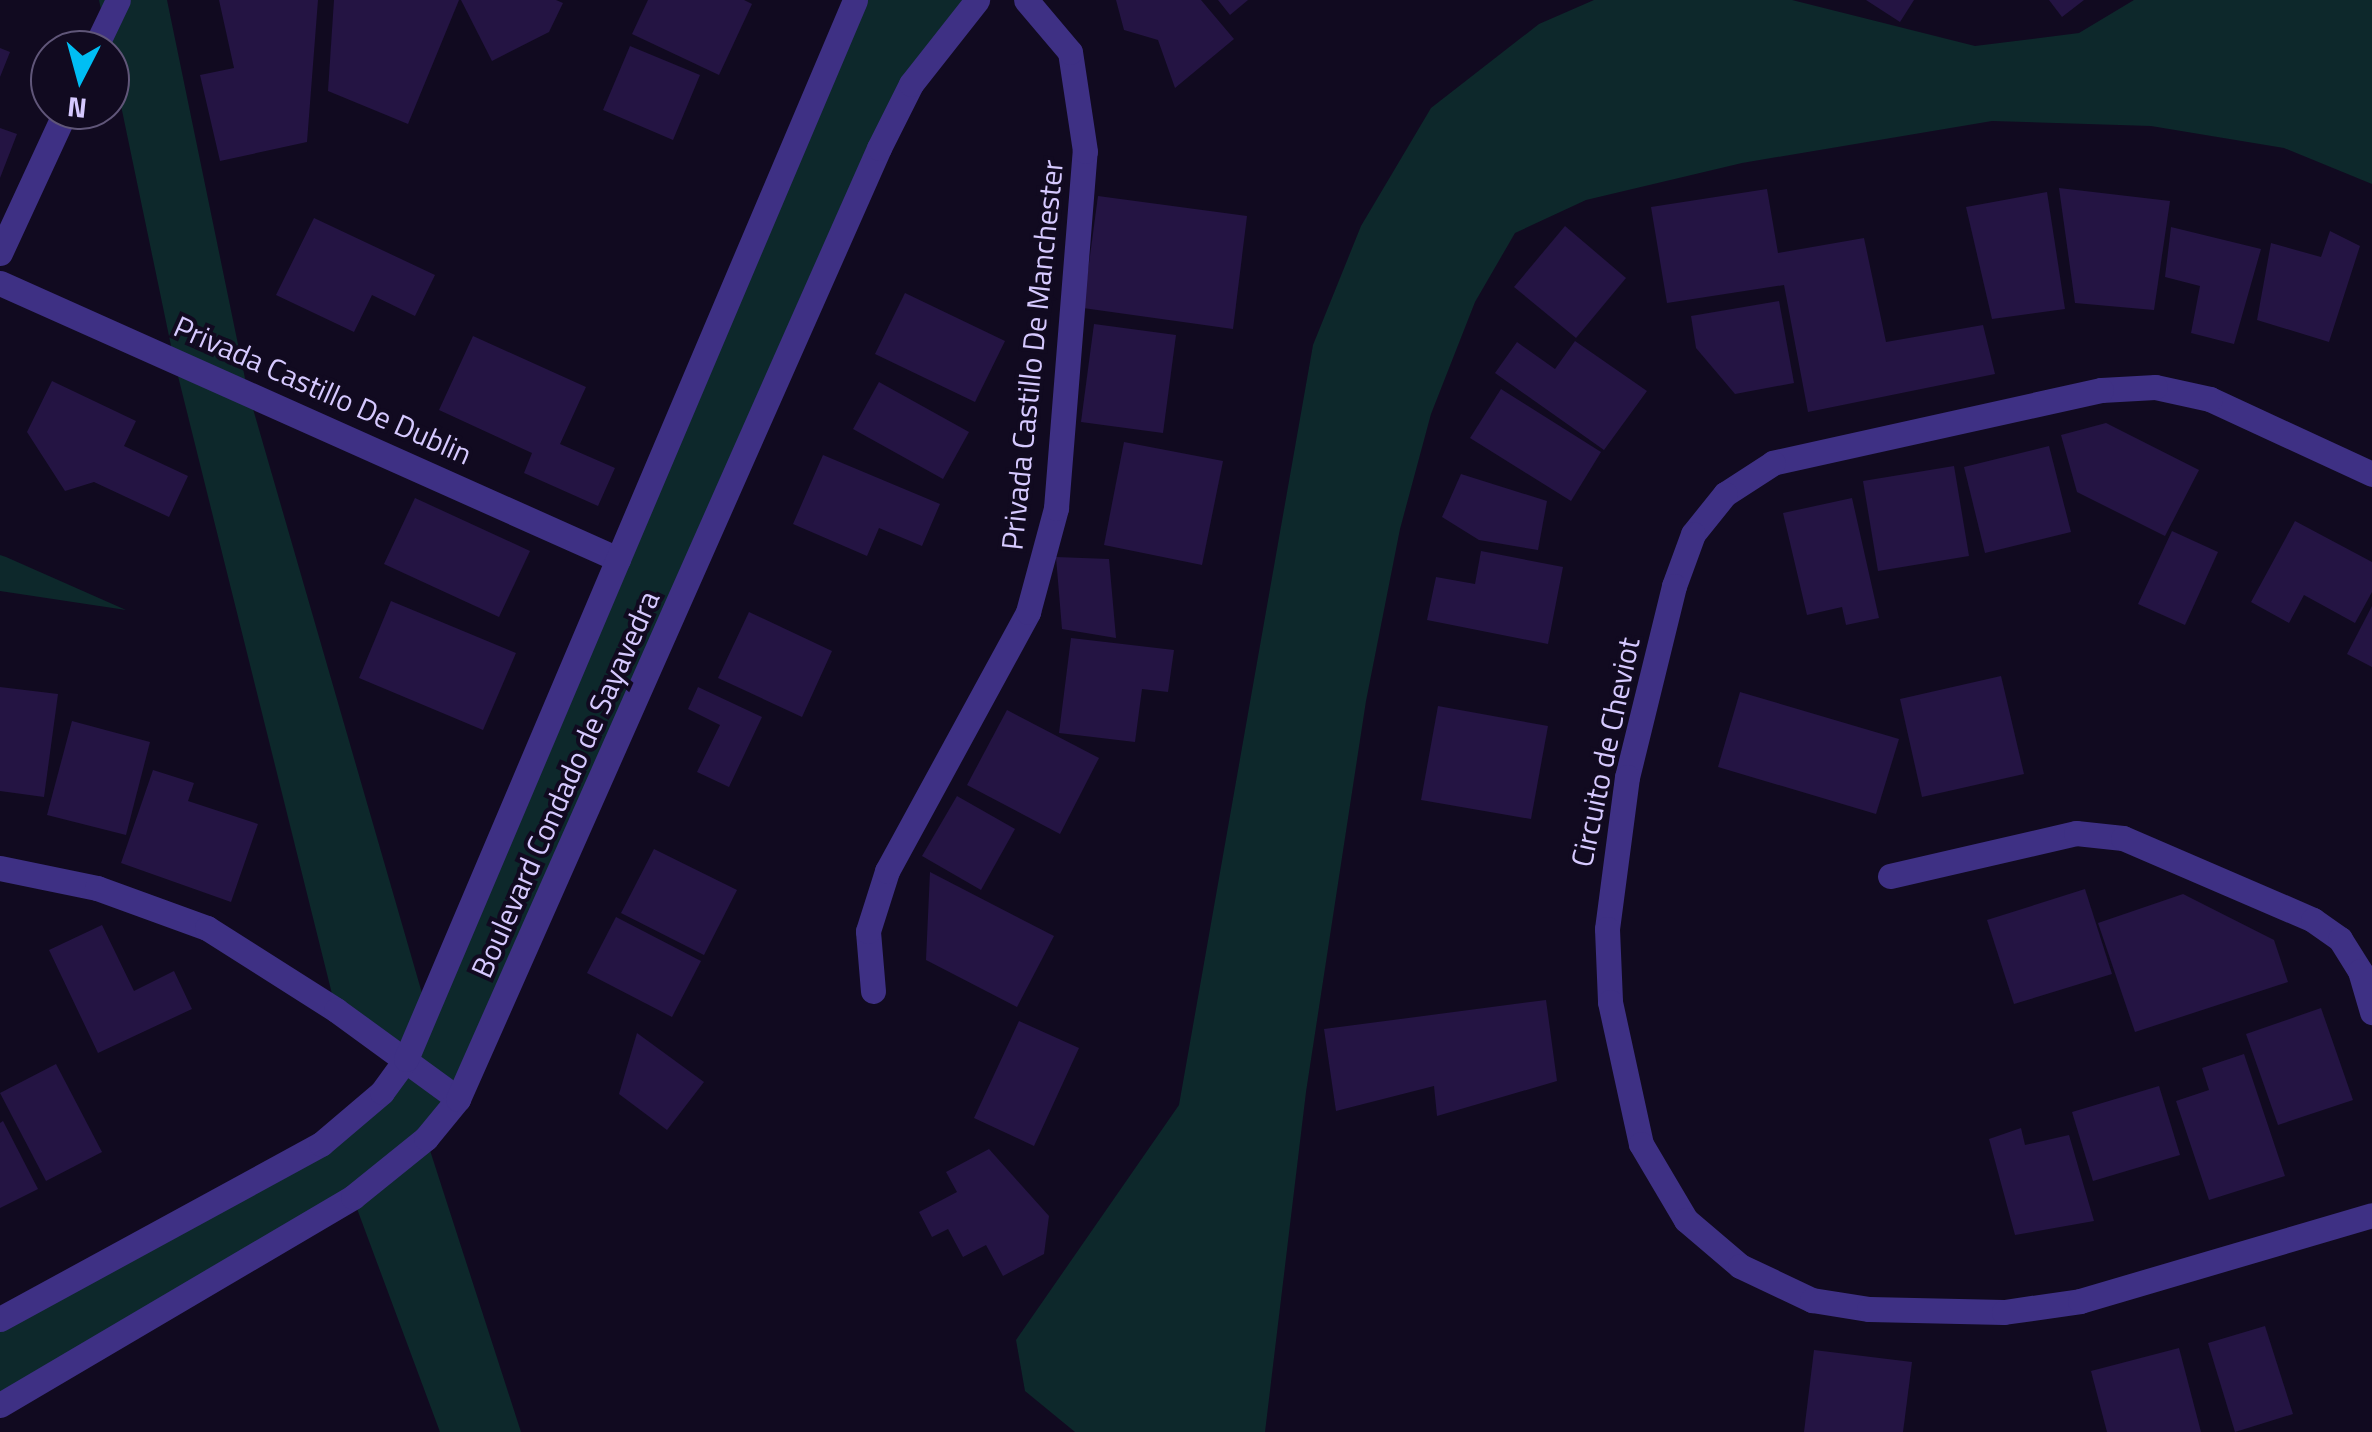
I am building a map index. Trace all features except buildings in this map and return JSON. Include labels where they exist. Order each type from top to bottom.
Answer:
[{"type":"street","points":[[104,30],[118,0]]},
{"type":"street","name":"Boulevard Condado de Sayavedra","points":[[0,1319],[320,1144],[368,1106],[406,1059],[856,0]]},
{"type":"street","name":"Boulevard Condado de Sayavedra","points":[[0,1405],[353,1197],[426,1138],[458,1100],[879,148],[911,84],[977,0]]},
{"type":"street","name":"Privada Castillo De Manchester","points":[[873,992],[868,931],[887,871],[1028,612],[1056,508],[1085,152],[1070,52],[1026,0]]},
{"type":"street","points":[[0,253],[57,130]]},
{"type":"street","name":"Privada Castillo De Dublin","points":[[0,283],[618,559]]},
{"type":"street","name":"Circuito de Cheviot","points":[[2372,474],[2210,399],[2155,387],[2101,390],[1773,463],[1725,494],[1693,534],[1680,569],[1627,777],[1607,930],[1610,1002],[1642,1144],[1686,1220],[1740,1266],[1812,1300],[1869,1310],[2004,1312],[2080,1302],[2372,1215]]},
{"type":"street","points":[[1890,876],[2076,833],[2123,838],[2314,920],[2340,939],[2360,971],[2372,1012]]},
{"type":"street","points":[[0,868],[112,893],[207,928],[406,1059],[458,1100]]},
{"type":"green space","points":[[99,0],[167,0],[247,388],[428,1014],[855,0],[977,0],[911,84],[476,1069],[426,1138],[521,1432],[440,1432],[353,1198],[0,1405],[0,1319],[321,1144],[406,1059],[336,1010],[174,360],[126,130],[130,130],[130,30],[105,30]]},
{"type":"green space","points":[[1594,0],[1792,0],[1975,46],[2079,33],[2134,0],[2372,0],[2372,184],[2284,148],[2151,126],[1992,121],[1742,163],[1586,200],[1515,233],[1475,302],[1431,414],[1400,529],[1366,701],[1306,1092],[1265,1432],[1075,1432],[1025,1391],[1016,1340],[1179,1105],[1313,345],[1361,226],[1431,108],[1539,24]]},
{"type":"green space","points":[[0,555],[6,557],[126,610],[0,591]]}]
